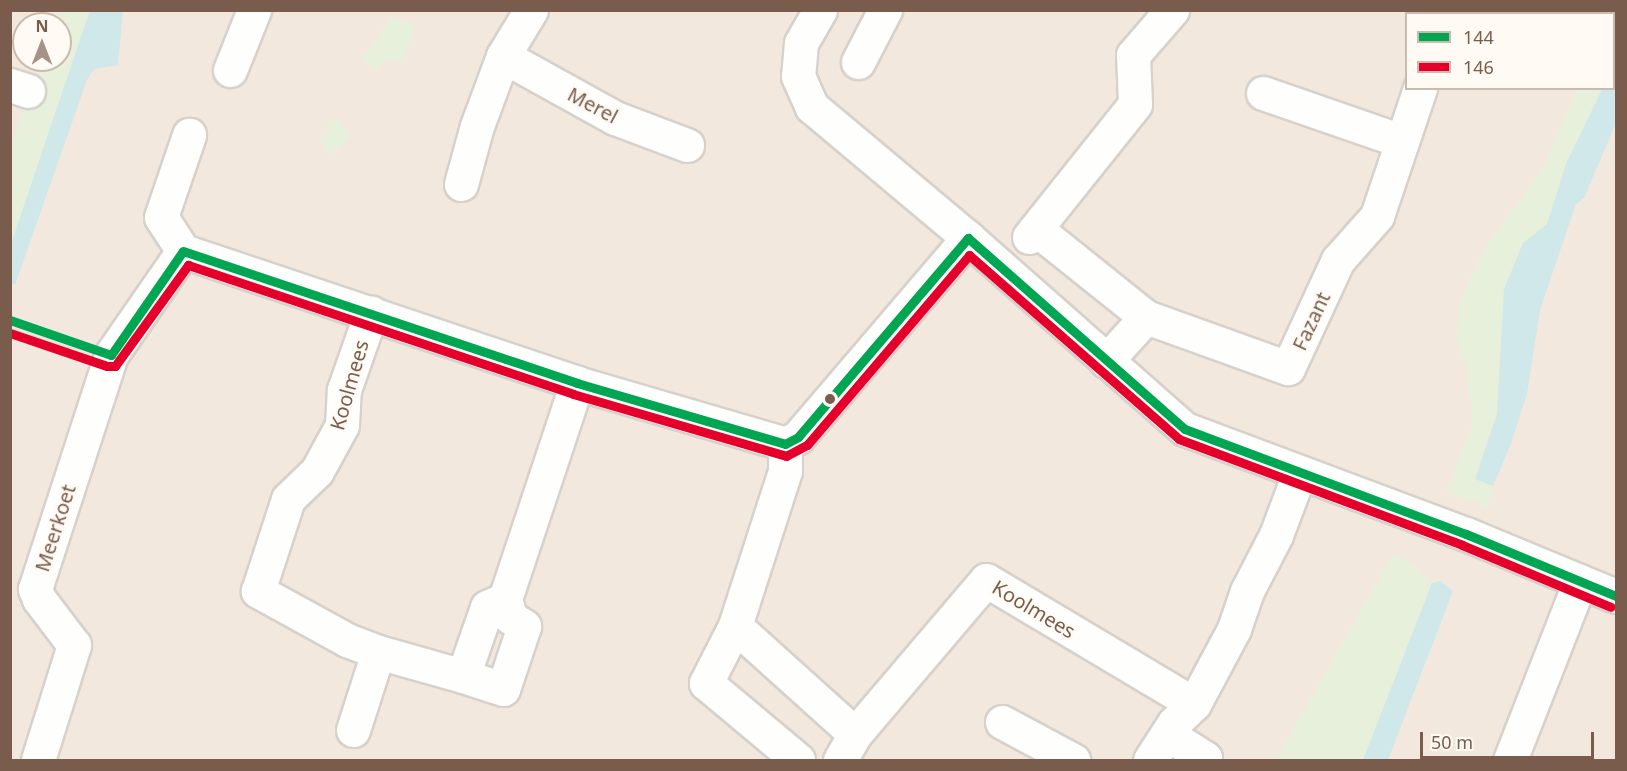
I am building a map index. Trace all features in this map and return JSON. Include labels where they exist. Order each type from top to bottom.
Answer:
[{"type":"street","points":[[230,70],[254,10]]},
{"type":"street","points":[[461,184],[477,126],[503,56],[531,10]]},
{"type":"street","points":[[819,10],[801,43],[798,76],[812,107],[968,238],[1185,429],[1299,474],[1466,534],[1617,596]]},
{"type":"street","points":[[858,62],[885,10]]},
{"type":"street","name":"Fazant","points":[[1172,10],[1133,55],[1135,104],[1032,233],[1146,317],[1288,368],[1338,260],[1377,216],[1419,90]]},
{"type":"street","name":"Merel","points":[[503,56],[615,118],[687,145]]},
{"type":"street","points":[[1263,93],[1401,141]]},
{"type":"street","points":[[183,251],[161,218],[189,135]]},
{"type":"street","points":[[798,760],[706,683],[735,626],[785,471],[785,444],[798,437],[968,238]]},
{"type":"street","name":"Koolmees","points":[[183,251],[577,383],[785,444]]},
{"type":"street","name":"Meerkoet","points":[[38,760],[74,645],[39,599],[35,589],[111,355],[183,251]]},
{"type":"street","name":"Koolmees","points":[[370,314],[344,390],[342,425],[317,471],[288,499],[258,591],[347,640],[378,652],[503,689],[524,626],[510,617],[505,599],[577,383]]},
{"type":"street","points":[[1106,361],[1146,317]]},
{"type":"street","points":[[1202,760],[1205,758],[1158,747],[1174,723],[1194,704],[1234,629],[1247,591],[1276,535],[1299,474]]},
{"type":"street","name":"Koolmees","points":[[735,626],[847,747],[986,580],[1194,704]]},
{"type":"street","points":[[1510,760],[1580,581]]},
{"type":"street","points":[[353,730],[378,652]]},
{"type":"street","points":[[1002,722],[1073,760]]},
{"type":"shaded area","points":[[11,11],[1616,11],[1616,760],[11,760]]},
{"type":"green space","points":[[90,11],[72,64],[72,12],[57,12]]},
{"type":"green space","points":[[1616,11],[1615,56],[1615,12],[1606,12]]},
{"type":"green space","points":[[391,17],[415,25],[403,61],[390,59],[382,64],[379,71],[362,60]]},
{"type":"green space","points":[[36,72],[69,72],[11,244],[11,150]]},
{"type":"green space","points":[[1577,90],[1602,90],[1566,164],[1547,224],[1523,243],[1501,325],[1497,414],[1475,479],[1493,486],[1487,509],[1477,502],[1446,493],[1472,426],[1473,413],[1466,366],[1457,338],[1459,304],[1482,253],[1544,166]]},
{"type":"green space","points":[[336,117],[352,137],[331,155],[319,140],[330,131],[326,125]]},
{"type":"green space","points":[[1393,554],[1416,568],[1432,583],[1363,760],[1276,760]]},
{"type":"water","points":[[90,10],[123,11],[118,65],[94,69],[87,80],[15,285],[11,283],[11,244],[69,72],[72,72],[72,63]]},
{"type":"water","points":[[1616,53],[1616,123],[1584,198],[1576,204],[1540,310],[1527,394],[1510,446],[1493,486],[1475,479],[1497,414],[1504,289],[1523,243],[1547,224],[1566,164],[1602,90],[1615,90]]},
{"type":"water","points":[[1441,581],[1453,591],[1388,760],[1363,760],[1432,583]]},
{"type":"transit line","name":"144","points":[[10,320],[111,355],[183,251],[577,383],[785,444],[798,437],[968,238],[1185,429],[1466,534],[1616,596]]},
{"type":"transit line","name":"146","points":[[10,333],[107,366],[115,366],[188,265],[573,394],[786,456],[807,445],[969,255],[1179,439],[1462,545],[1611,607]]}]
